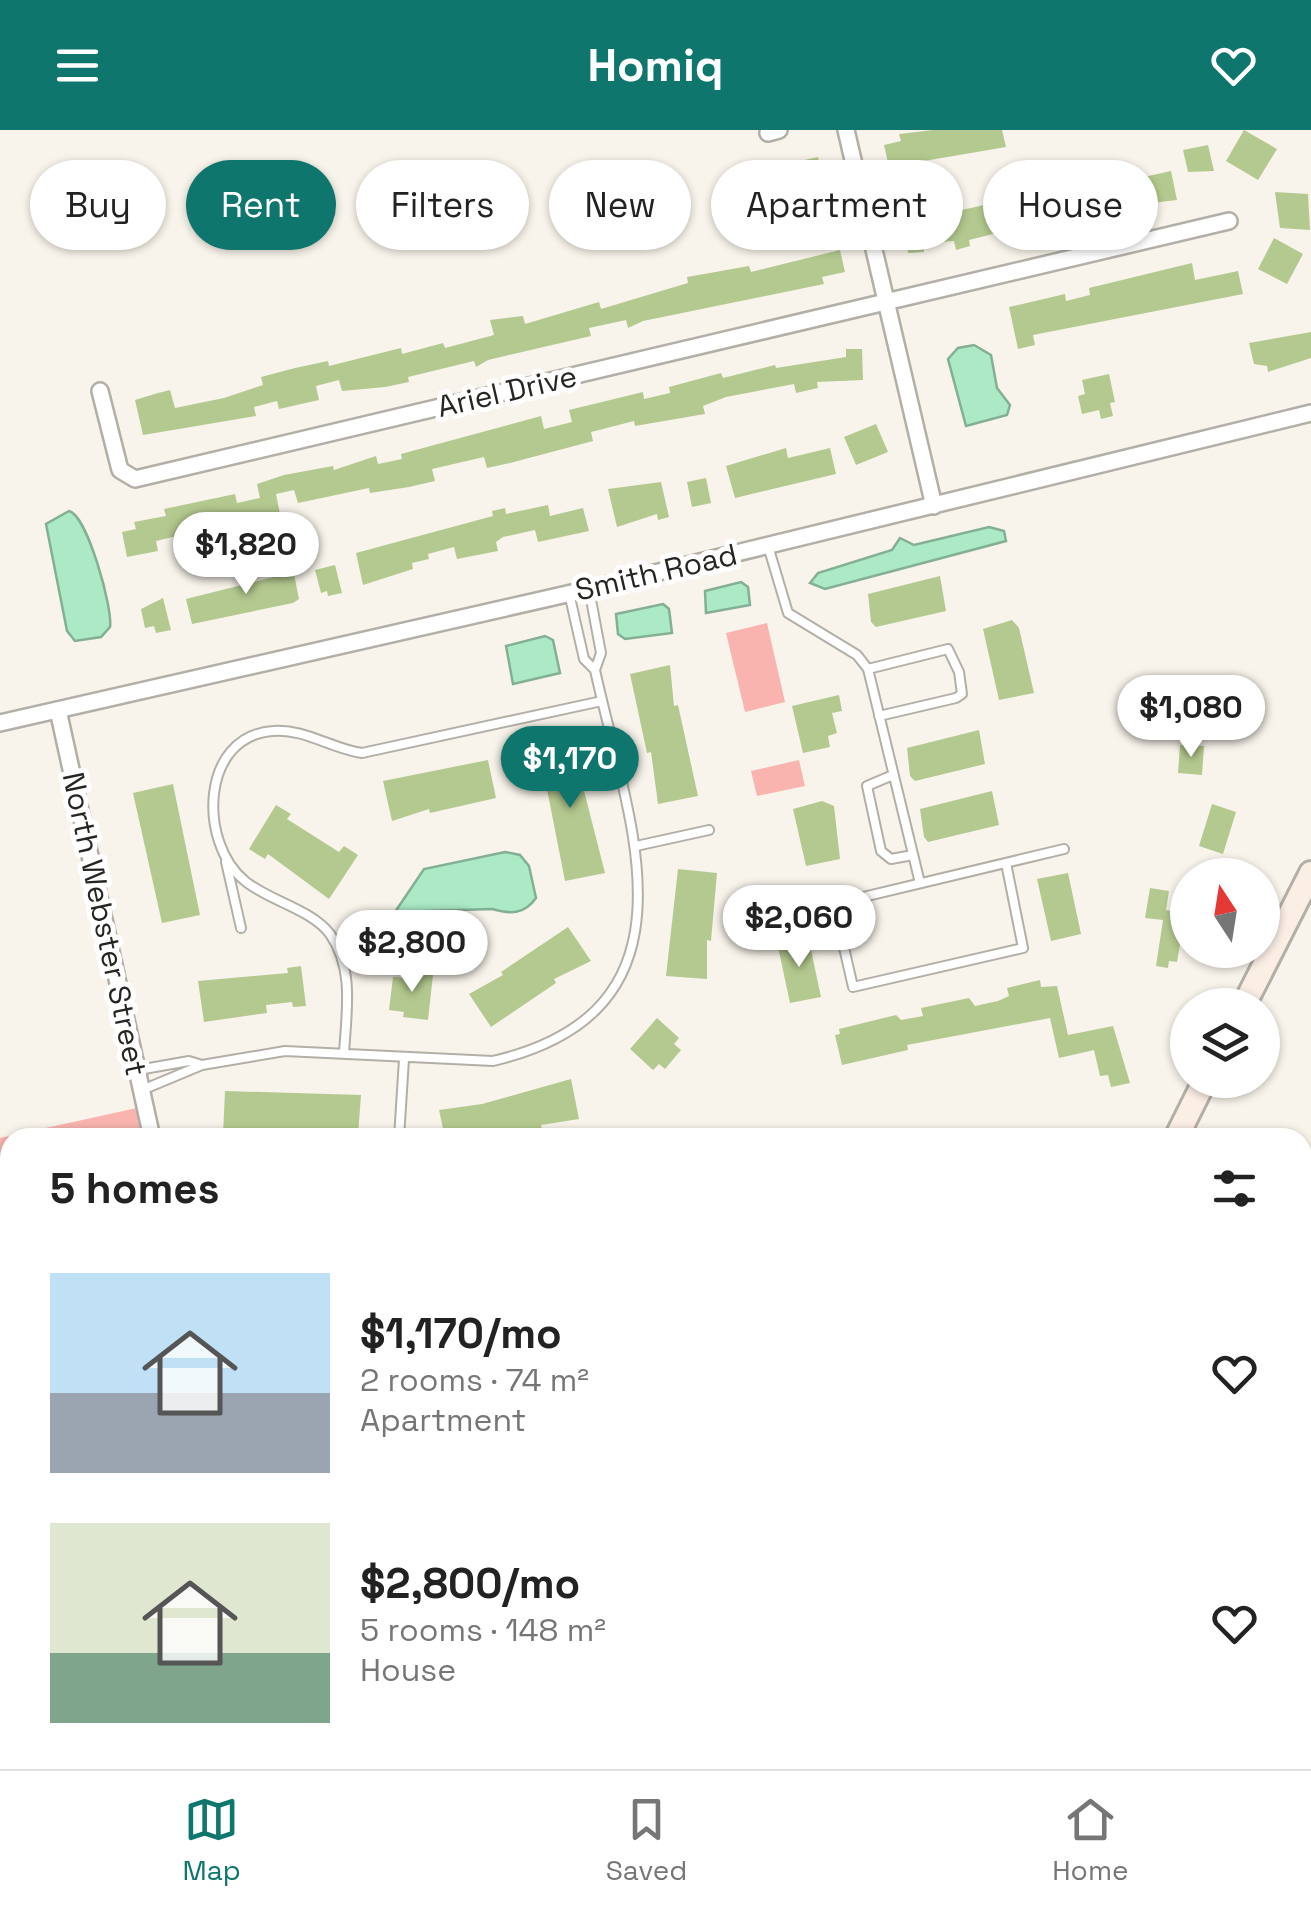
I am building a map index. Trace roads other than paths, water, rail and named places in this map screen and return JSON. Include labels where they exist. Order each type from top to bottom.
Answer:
[{"type":"main road","points":[[1253,988],[1311,874]]},
{"type":"main road","points":[[1181,1128],[1196,1098]]},
{"type":"street","points":[[846,130],[934,506]]},
{"type":"street","name":"Ariel Drive","points":[[100,391],[120,470],[135,479],[1229,221]]},
{"type":"street","name":"Smith Road","points":[[0,723],[570,593],[1311,413]]},
{"type":"street","name":"North Webster Street","points":[[58,710],[150,1128]]},
{"type":"lane","points":[[768,546],[788,613],[856,656],[868,668],[920,884]]},
{"type":"lane","points":[[588,588],[601,654],[595,670]]},
{"type":"lane","points":[[142,1090],[202,1065],[285,1052],[494,1061],[523,1054],[586,1020],[619,980],[641,908],[636,846],[595,670],[584,659],[570,593]]},
{"type":"lane","points":[[868,668],[948,649],[959,672],[962,694],[956,698],[879,716]]},
{"type":"lane","points":[[241,928],[212,795],[220,766],[249,736],[292,731],[340,750],[362,753],[602,701]]},
{"type":"lane","points":[[894,775],[867,786],[881,851],[891,859],[913,856]]},
{"type":"lane","points":[[636,846],[709,830]]},
{"type":"lane","points":[[770,919],[1064,849]]},
{"type":"lane","points":[[226,862],[246,882],[329,934],[347,979],[344,1054]]},
{"type":"lane","points":[[834,904],[853,987],[1024,948],[1006,863]]},
{"type":"lane","points":[[399,1128],[404,1059]]},
{"type":"lane","points":[[137,1070],[189,1061],[202,1065]]}]
